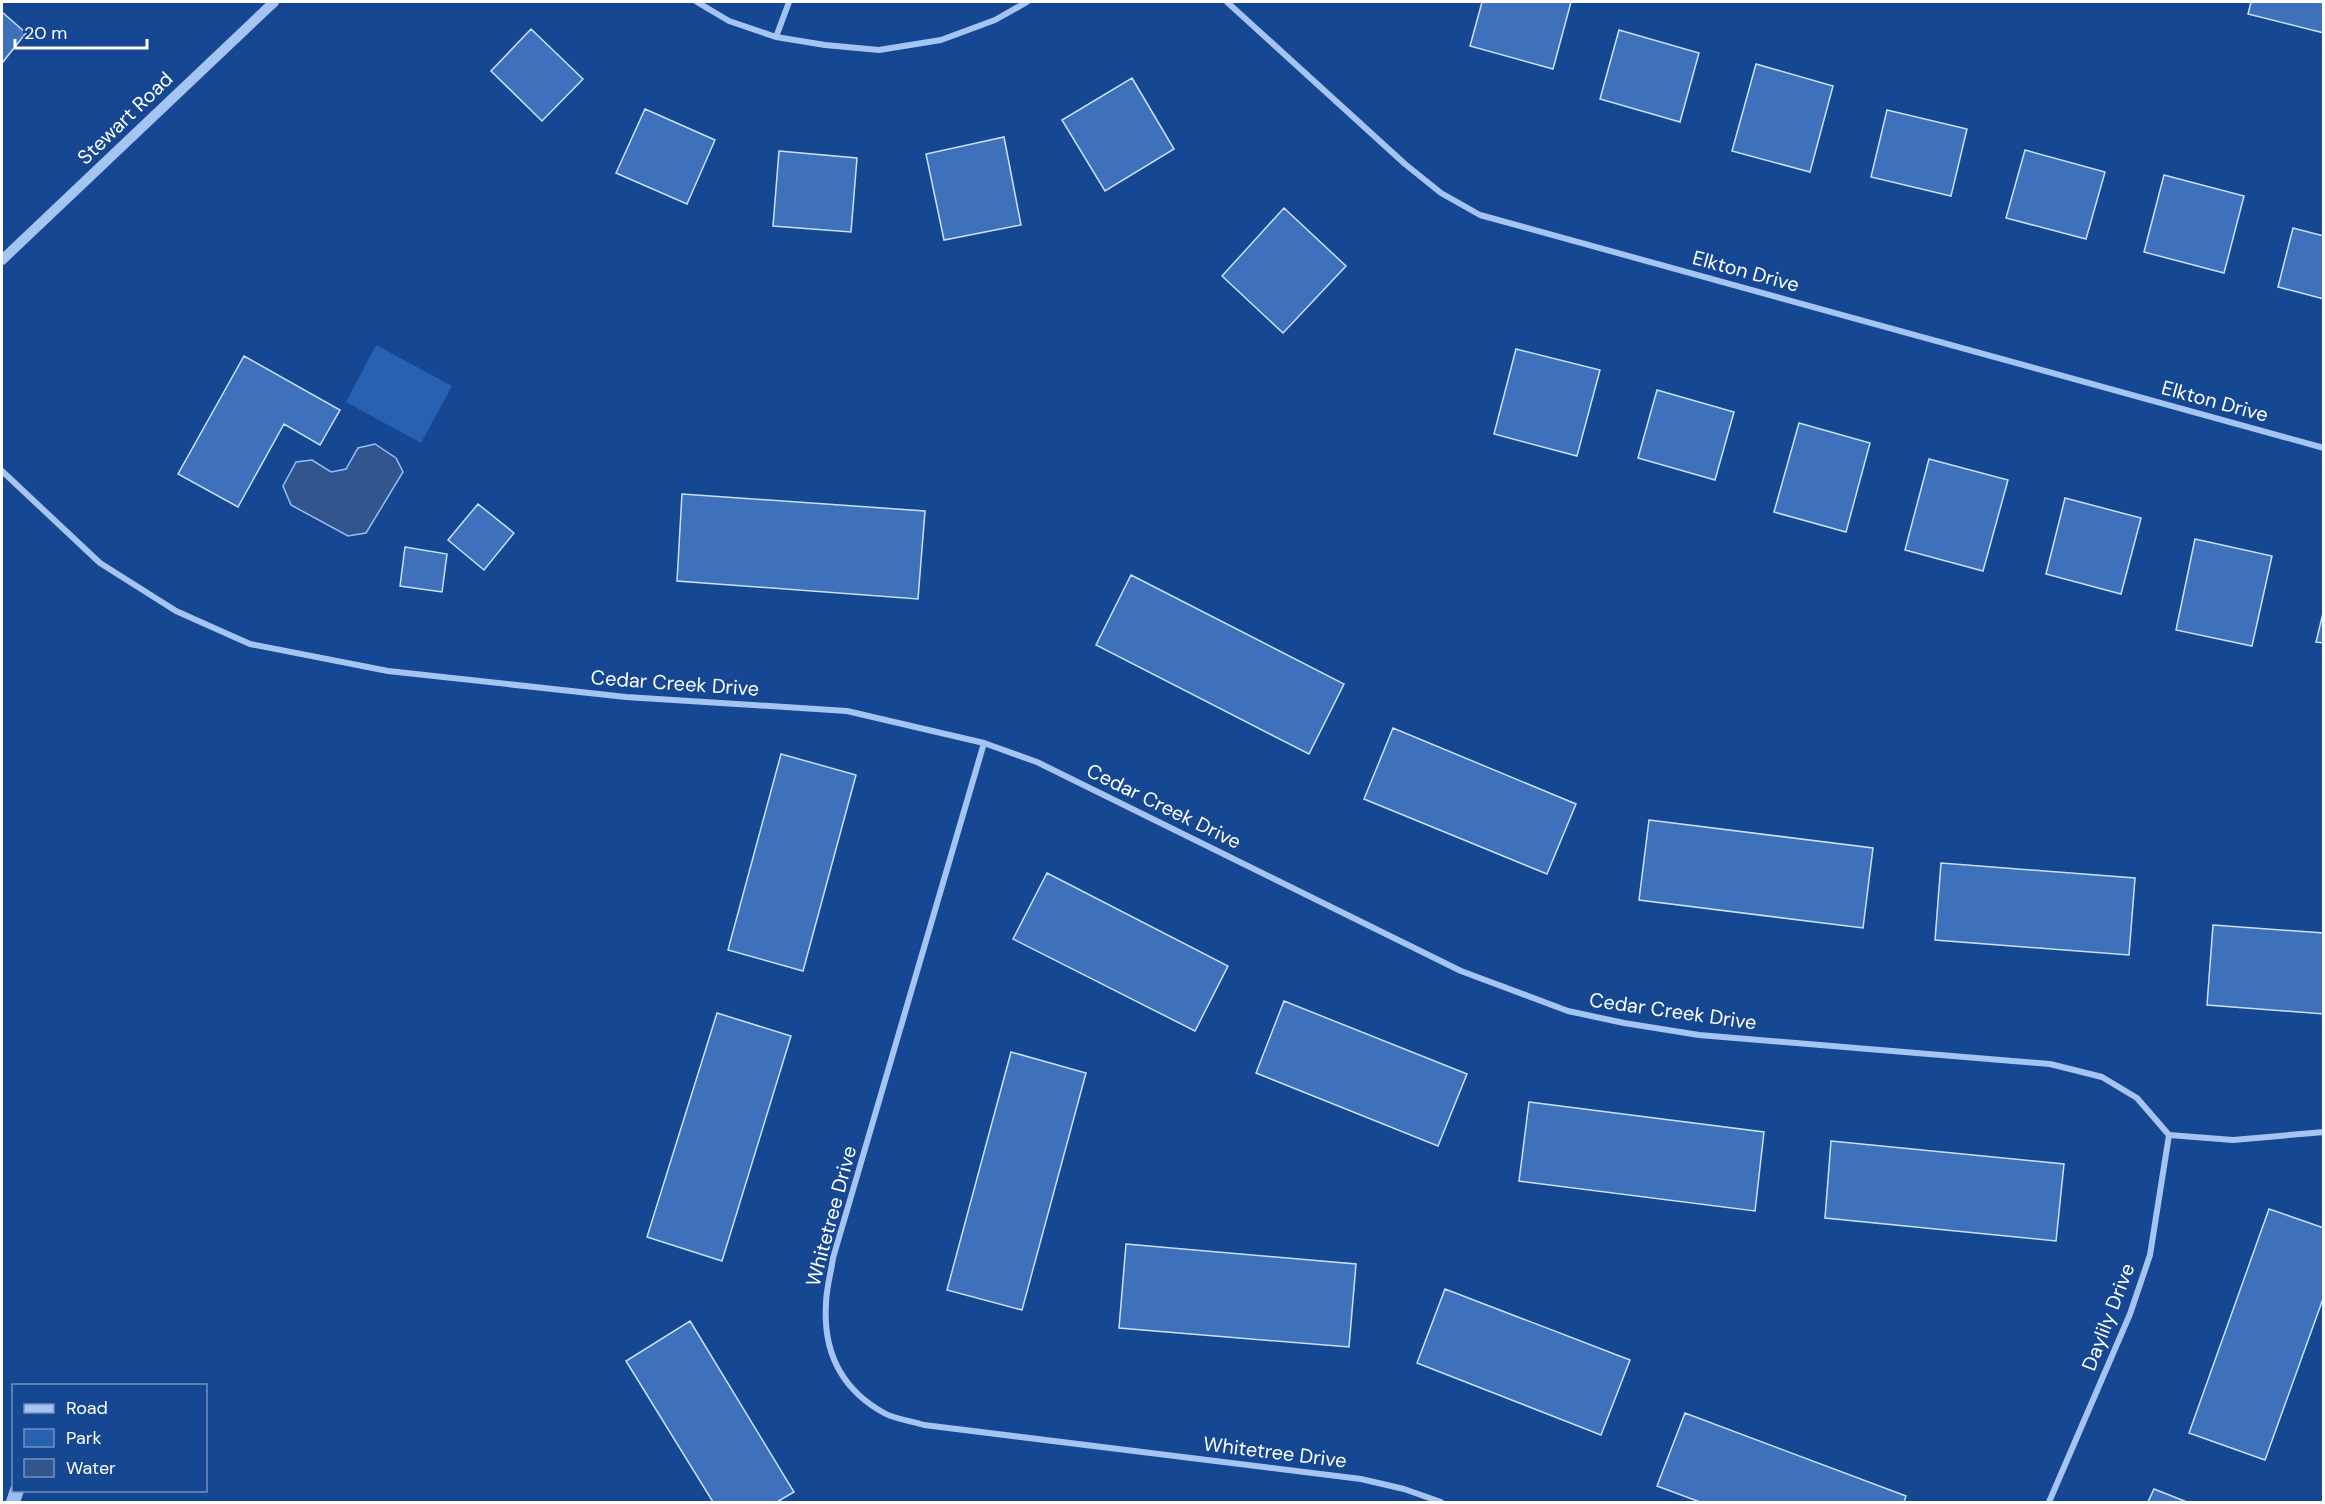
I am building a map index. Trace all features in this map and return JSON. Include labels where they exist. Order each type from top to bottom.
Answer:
[{"type":"street","name":"Stewart Road","points":[[2,260],[274,2]]},
{"type":"street","points":[[697,2],[729,21],[776,37],[825,45],[879,50],[941,40],[995,20],[1027,2]]},
{"type":"street","points":[[776,37],[789,2]]},
{"type":"street","name":"Elkton Drive","points":[[1227,2],[1405,164],[1441,193],[1480,215],[2324,448]]},
{"type":"street","name":"Cedar Creek Drive","points":[[2,471],[100,563],[176,611],[250,644],[388,672],[626,697],[847,711],[984,743],[1037,762],[1461,971],[1568,1011],[1699,1035],[2050,1064],[2102,1077],[2137,1098],[2169,1135]]},
{"type":"street","name":"Whitetree Drive","points":[[984,743],[833,1258],[825,1304],[827,1338],[837,1371],[856,1393],[885,1413],[924,1425],[1361,1479],[1404,1489],[1441,1503]]},
{"type":"street","points":[[2169,1135],[2232,1140],[2324,1132]]},
{"type":"street","name":"Daylily Drive","points":[[2049,1503],[2130,1314],[2150,1255],[2169,1135]]},
{"type":"green space","points":[[376,345],[452,386],[421,443],[346,402]]},
{"type":"water","points":[[375,444],[396,458],[403,472],[366,533],[348,536],[291,505],[283,486],[296,462],[312,460],[331,472],[346,469],[358,448]]},
{"type":"building","points":[[1482,2],[1571,2],[1553,69],[1470,46]]},
{"type":"building","points":[[2251,2],[2324,2],[2324,33],[2248,14]]},
{"type":"building","points":[[2,12],[26,33],[2,63]]},
{"type":"building","points":[[531,29],[583,79],[542,121],[491,71]]},
{"type":"building","points":[[1619,30],[1699,53],[1680,122],[1600,99]]},
{"type":"building","points":[[1756,64],[1833,86],[1810,172],[1732,151]]},
{"type":"building","points":[[1132,78],[1174,149],[1105,191],[1062,120]]},
{"type":"building","points":[[645,109],[715,140],[687,204],[616,173]]},
{"type":"building","points":[[1887,110],[1967,129],[1951,196],[1871,177]]},
{"type":"building","points":[[1004,137],[1021,225],[944,240],[926,154]]},
{"type":"building","points":[[2025,150],[2105,172],[2086,239],[2006,218]]},
{"type":"building","points":[[779,151],[857,158],[851,232],[773,226]]},
{"type":"building","points":[[2164,175],[2244,196],[2224,273],[2144,252]]},
{"type":"building","points":[[1284,208],[1346,266],[1283,333],[1222,276]]},
{"type":"building","points":[[2293,228],[2324,236],[2324,299],[2278,287]]},
{"type":"building","points":[[1516,349],[1600,370],[1577,456],[1494,434]]},
{"type":"building","points":[[244,356],[340,410],[320,445],[284,424],[238,507],[178,474]]},
{"type":"building","points":[[1657,390],[1734,412],[1715,480],[1638,458]]},
{"type":"building","points":[[1799,423],[1870,443],[1846,532],[1774,512]]},
{"type":"building","points":[[1929,459],[2008,480],[1983,571],[1905,550]]},
{"type":"building","points":[[682,494],[925,511],[918,599],[677,581]]},
{"type":"building","points":[[2065,498],[2141,518],[2121,594],[2046,574]]},
{"type":"building","points":[[478,504],[514,533],[484,570],[448,540]]},
{"type":"building","points":[[2195,539],[2272,556],[2252,646],[2176,630]]},
{"type":"building","points":[[405,547],[447,554],[442,592],[400,586]]},
{"type":"building","points":[[1131,575],[1344,684],[1309,754],[1096,645]]},
{"type":"building","points":[[2324,609],[2324,643],[2316,642]]},
{"type":"building","points":[[1393,728],[1576,804],[1547,874],[1364,799]]},
{"type":"building","points":[[781,754],[856,775],[803,971],[728,950]]},
{"type":"building","points":[[1649,820],[1873,848],[1863,928],[1639,900]]},
{"type":"building","points":[[1941,863],[2135,878],[2129,955],[1935,940]]},
{"type":"building","points":[[1047,873],[1228,966],[1195,1031],[1013,939]]},
{"type":"building","points":[[2213,925],[2324,933],[2324,1014],[2207,1005]]},
{"type":"building","points":[[1284,1001],[1467,1074],[1438,1146],[1256,1073]]},
{"type":"building","points":[[717,1013],[791,1036],[722,1261],[647,1237]]},
{"type":"building","points":[[1011,1052],[1086,1073],[1022,1310],[947,1290]]},
{"type":"building","points":[[1529,1102],[1764,1132],[1755,1211],[1519,1181]]},
{"type":"building","points":[[1831,1141],[2064,1164],[2056,1241],[1825,1218]]},
{"type":"building","points":[[2269,1209],[2324,1228],[2324,1296],[2265,1460],[2189,1433]]},
{"type":"building","points":[[1126,1244],[1356,1264],[1349,1347],[1119,1328]]},
{"type":"building","points":[[1445,1289],[1630,1360],[1601,1435],[1417,1363]]},
{"type":"building","points":[[690,1321],[794,1492],[777,1502],[713,1502],[626,1361]]},
{"type":"building","points":[[1685,1413],[1906,1496],[1904,1502],[1700,1502],[1657,1486]]},
{"type":"building","points":[[2154,1489],[2187,1502],[2148,1502]]},
{"type":"waterway","points":[[13,1502],[16,1492]]}]
